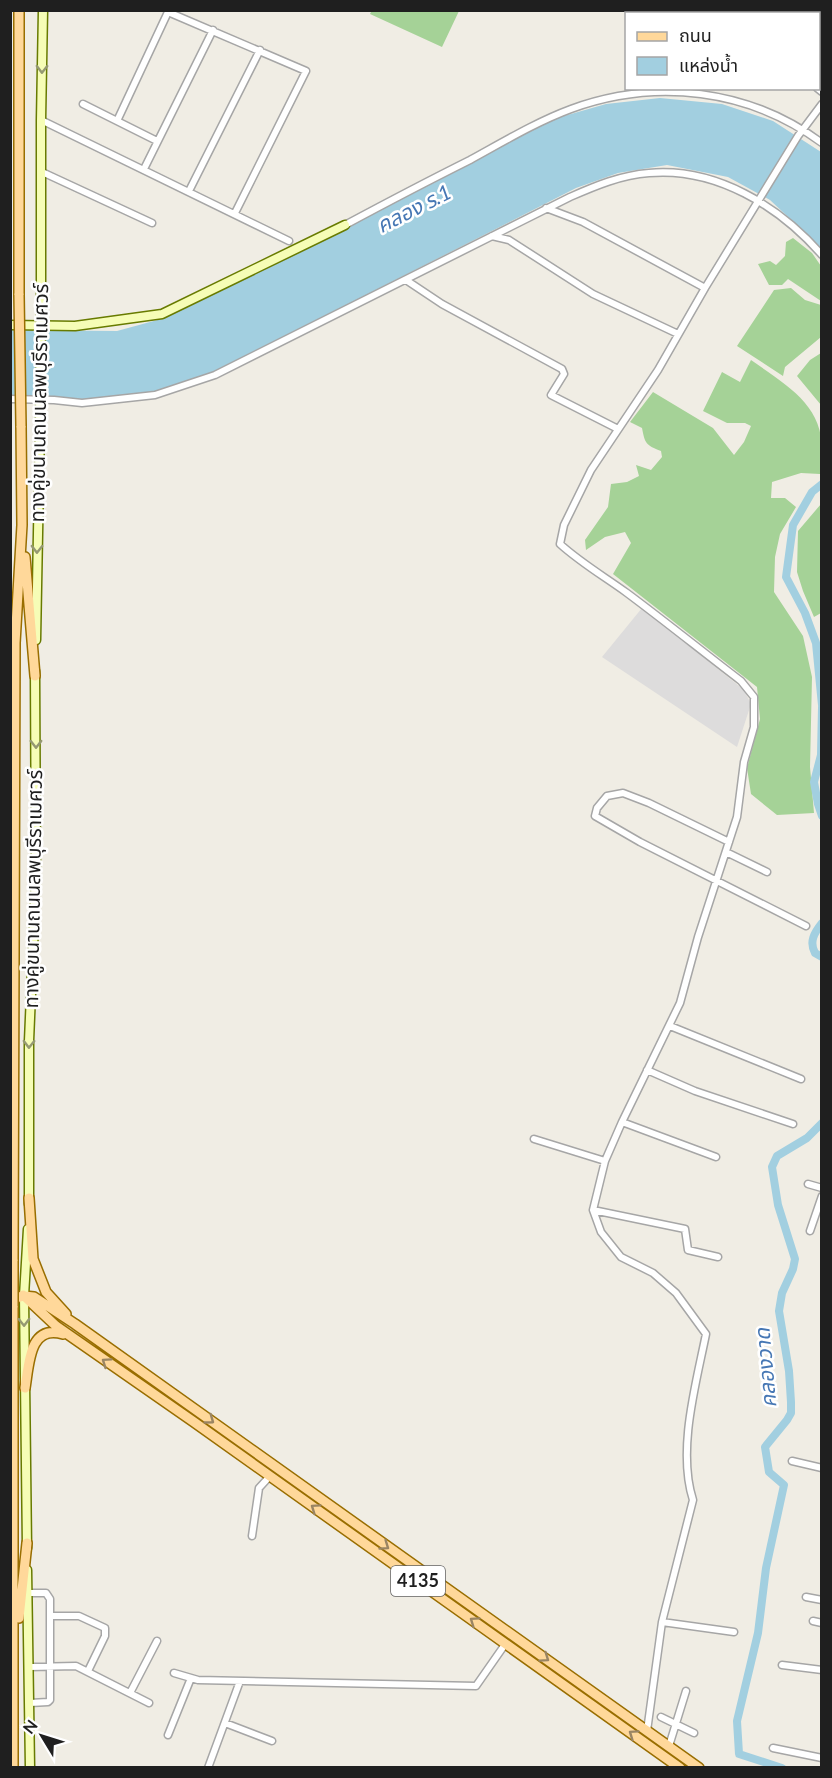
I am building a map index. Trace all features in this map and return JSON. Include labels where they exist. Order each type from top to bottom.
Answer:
[{"type":"main road","name":"ทางคู่ขนานถนนลพบุรีราเมศวร์","points":[[30,1767],[24,1296],[29,1198],[29,1041],[36,877],[35,676],[40,427],[43,10]]},
{"type":"main road","points":[[16,14],[22,525],[35,676]]},
{"type":"main road","points":[[10,325],[75,326],[162,314],[345,225]]},
{"type":"main road","points":[[13,1767],[13,643],[22,525]]},
{"type":"main road","points":[[29,1198],[33,1259],[39,1276],[46,1292],[75,1324]]},
{"type":"main road","name":"4135","points":[[10,1280],[56,1326],[680,1767]]},
{"type":"main road","points":[[12,1302],[24,1296]]},
{"type":"main road","name":"4135","points":[[24,1296],[34,1297],[75,1324],[699,1767]]},
{"type":"main road","points":[[25,1388],[33,1345],[45,1332],[54,1331],[69,1335]]},
{"type":"main road","points":[[14,1666],[27,1543]]},
{"type":"street","points":[[117,121],[168,12],[306,71],[235,213]]},
{"type":"street","points":[[144,169],[213,30]]},
{"type":"street","points":[[189,191],[260,50]]},
{"type":"street","points":[[345,225],[536,125],[571,109],[631,93],[688,91],[752,105],[780,116],[822,142]]},
{"type":"street","points":[[83,104],[157,141]]},
{"type":"street","points":[[647,1731],[662,1622],[693,1500],[688,1484],[687,1440],[706,1334],[676,1293],[653,1273],[621,1257],[601,1233],[593,1210],[605,1161],[680,1003],[698,937],[737,817],[744,762],[754,727],[754,697],[741,681],[560,544],[564,525],[591,470],[658,370],[798,136],[822,104]]},
{"type":"street","points":[[41,120],[289,241]]},
{"type":"street","points":[[42,172],[153,223]]},
{"type":"street","points":[[10,399],[82,403],[155,394],[215,375],[546,208],[599,184],[648,173],[666,172],[734,187],[759,201],[796,229],[822,255]]},
{"type":"street","points":[[546,208],[583,222],[705,288]]},
{"type":"street","points":[[492,236],[509,240],[593,294],[678,334]]},
{"type":"street","points":[[406,280],[442,304],[562,369],[564,374],[551,395],[618,429]]},
{"type":"street","points":[[729,842],[670,812],[623,793],[607,796],[597,808],[595,816],[640,842],[806,926]]},
{"type":"street","points":[[726,852],[767,872]]},
{"type":"street","points":[[670,1026],[801,1078]]},
{"type":"street","points":[[647,1070],[695,1091],[793,1124]]},
{"type":"street","points":[[622,1122],[716,1158]]},
{"type":"street","points":[[534,1139],[605,1161]]},
{"type":"street","points":[[808,1184],[822,1188]]},
{"type":"street","points":[[810,1231],[822,1196]]},
{"type":"street","points":[[593,1210],[685,1229],[688,1250],[718,1257]]},
{"type":"street","points":[[792,1461],[822,1468]]},
{"type":"street","points":[[252,1536],[259,1488],[270,1476]]},
{"type":"street","points":[[28,1593],[48,1595],[51,1666],[50,1700],[30,1703]]},
{"type":"street","points":[[806,1597],[822,1600]]},
{"type":"street","points":[[50,1616],[79,1616],[105,1628],[105,1636],[88,1671]]},
{"type":"street","points":[[813,1621],[822,1623]]},
{"type":"street","points":[[662,1622],[734,1632]]},
{"type":"street","points":[[130,1693],[157,1641]]},
{"type":"street","points":[[174,1672],[198,1680],[476,1686],[506,1643]]},
{"type":"street","points":[[782,1665],[822,1670]]},
{"type":"street","points":[[29,1666],[76,1666],[148,1703]]},
{"type":"street","points":[[168,1735],[191,1678]]},
{"type":"street","points":[[210,1767],[240,1681]]},
{"type":"street","points":[[669,1746],[686,1691]]},
{"type":"street","points":[[661,1717],[694,1733]]},
{"type":"street","points":[[225,1723],[272,1741]]},
{"type":"street","points":[[772,1748],[822,1758]]},
{"type":"shaded area","points":[[642,608],[744,690],[751,704],[737,747],[602,657]]},
{"type":"green space","points":[[372,10],[459,11],[442,47],[370,14]]},
{"type":"green space","points":[[793,238],[812,253],[821,266],[821,301],[788,279],[782,285],[769,285],[758,264],[770,261],[776,265],[785,256],[786,242]]},
{"type":"green space","points":[[791,288],[805,300],[821,305],[821,337],[785,367],[783,376],[737,346],[774,290]]},
{"type":"green space","points":[[821,353],[821,405],[797,376],[810,360]]},
{"type":"green space","points":[[751,360],[795,393],[815,418],[820,434],[822,452],[820,474],[801,473],[772,482],[771,498],[785,498],[796,507],[780,534],[775,557],[774,592],[803,636],[812,677],[810,767],[814,813],[777,815],[751,794],[747,768],[760,719],[757,687],[613,574],[631,543],[625,532],[605,537],[586,550],[585,540],[608,507],[611,484],[627,482],[639,476],[636,465],[651,470],[662,457],[661,451],[647,443],[642,428],[630,422],[653,392],[713,428],[734,455],[744,442],[751,426],[745,423],[727,423],[703,411],[722,372],[740,382]]},
{"type":"green space","points":[[821,504],[821,613],[814,617],[797,572],[798,531]]},
{"type":"water","name":"คลอง ร.1","points":[[660,98],[722,104],[773,121],[821,152],[821,248],[770,200],[728,177],[667,165],[618,173],[576,188],[211,374],[154,392],[86,401],[11,398],[11,330],[117,331],[161,319],[557,118],[606,104]]},
{"type":"waterway","name":"คลองวาด","points":[[822,484],[812,492],[793,525],[786,577],[805,613],[816,643],[822,705]]},
{"type":"waterway","name":"คลองวาด","points":[[822,707],[821,755],[814,782],[822,816]]},
{"type":"waterway","name":"คลองวาด","points":[[822,923],[812,941],[815,953],[822,957]]},
{"type":"waterway","name":"คลองวาด","points":[[782,1768],[739,1754],[737,1721],[758,1633],[766,1568],[784,1485],[769,1472],[765,1447],[791,1413],[789,1371],[779,1311],[782,1293],[795,1259],[778,1205],[772,1167],[777,1156],[807,1138],[822,1123]]}]
